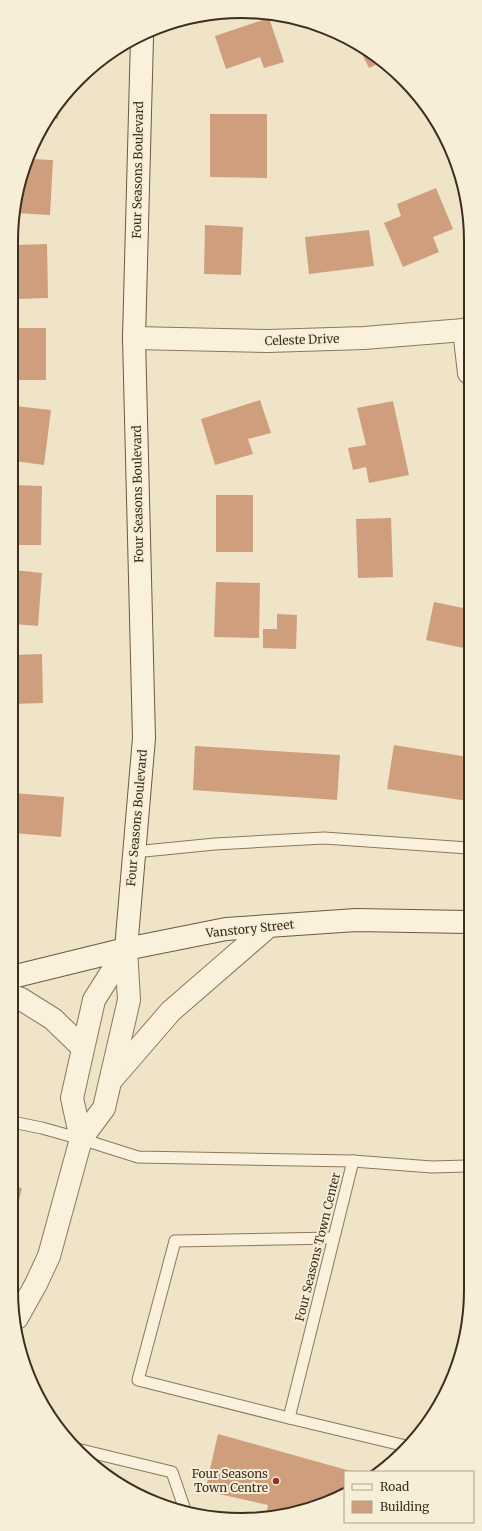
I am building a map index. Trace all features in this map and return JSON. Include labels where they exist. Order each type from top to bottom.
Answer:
[{"type":"street","name":"Four Seasons Boulevard","points":[[19,1314],[36,1284],[49,1256],[81,1139],[104,1108],[129,1000],[126,949],[144,738],[134,338],[142,41]]},
{"type":"street","name":"Celeste Drive","points":[[134,338],[268,341],[364,338],[464,329]]},
{"type":"street","name":"Vanstory Street","points":[[18,976],[126,949],[226,929],[356,920],[464,922]]},
{"type":"street","points":[[111,1081],[171,1011],[269,926]]},
{"type":"street","name":"Four Seasons Boulevard","points":[[81,1139],[72,1098],[94,1000],[126,949]]},
{"type":"street","points":[[18,998],[53,1019],[83,1048]]},
{"type":"lane","points":[[134,852],[215,844],[324,838],[464,848]]},
{"type":"lane","name":"Four Seasons Town Center","points":[[18,1123],[42,1128],[138,1157],[352,1162],[332,1238],[289,1418]]},
{"type":"lane","points":[[352,1162],[432,1167],[464,1166]]},
{"type":"lane","points":[[332,1238],[174,1241],[138,1380],[402,1445]]},
{"type":"lane","points":[[87,1451],[172,1472],[183,1505]]},
{"type":"building","points":[[265,19],[270,20],[284,62],[264,68],[260,57],[226,69],[215,36]]},
{"type":"building","points":[[362,54],[377,64],[369,68]]},
{"type":"building","points":[[210,114],[267,114],[267,178],[210,177]]},
{"type":"building","points":[[34,159],[53,160],[50,215],[20,213],[22,197]]},
{"type":"building","points":[[436,188],[453,229],[433,237],[439,252],[403,267],[384,223],[401,216],[397,204]]},
{"type":"building","points":[[205,225],[243,227],[241,275],[204,274]]},
{"type":"building","points":[[369,230],[374,266],[309,274],[305,237]]},
{"type":"building","points":[[47,244],[48,298],[18,299],[18,245]]},
{"type":"building","points":[[18,328],[46,328],[46,380],[18,380]]},
{"type":"building","points":[[260,400],[271,433],[248,439],[253,454],[215,465],[201,419]]},
{"type":"building","points":[[393,401],[409,475],[369,483],[366,467],[353,470],[348,448],[366,445],[357,408]]},
{"type":"building","points":[[18,406],[51,410],[44,465],[18,462]]},
{"type":"building","points":[[18,485],[42,486],[41,545],[18,545]]},
{"type":"building","points":[[216,495],[253,495],[253,552],[216,552]]},
{"type":"building","points":[[391,518],[393,577],[358,578],[356,519]]},
{"type":"building","points":[[18,570],[42,573],[38,626],[18,624]]},
{"type":"building","points":[[216,582],[260,583],[259,638],[214,637]]},
{"type":"building","points":[[434,602],[464,608],[464,648],[426,640]]},
{"type":"building","points":[[277,614],[297,615],[296,649],[263,648],[263,629],[277,629]]},
{"type":"building","points":[[42,654],[43,703],[18,704],[18,655]]},
{"type":"building","points":[[394,745],[464,756],[464,800],[387,789]]},
{"type":"building","points":[[195,746],[340,755],[337,800],[193,790]]},
{"type":"building","points":[[18,793],[64,797],[61,837],[18,833]]},
{"type":"building","points":[[18,1187],[22,1188],[18,1205]]},
{"type":"building","name":"Four Seasons Town Centre","points":[[218,1434],[350,1471],[344,1471],[344,1488],[340,1490],[313,1501],[285,1509],[267,1511],[268,1505],[205,1491]]},
{"type":"place","name":"Four Seasons Town Centre","points":[[276,1481]]}]
